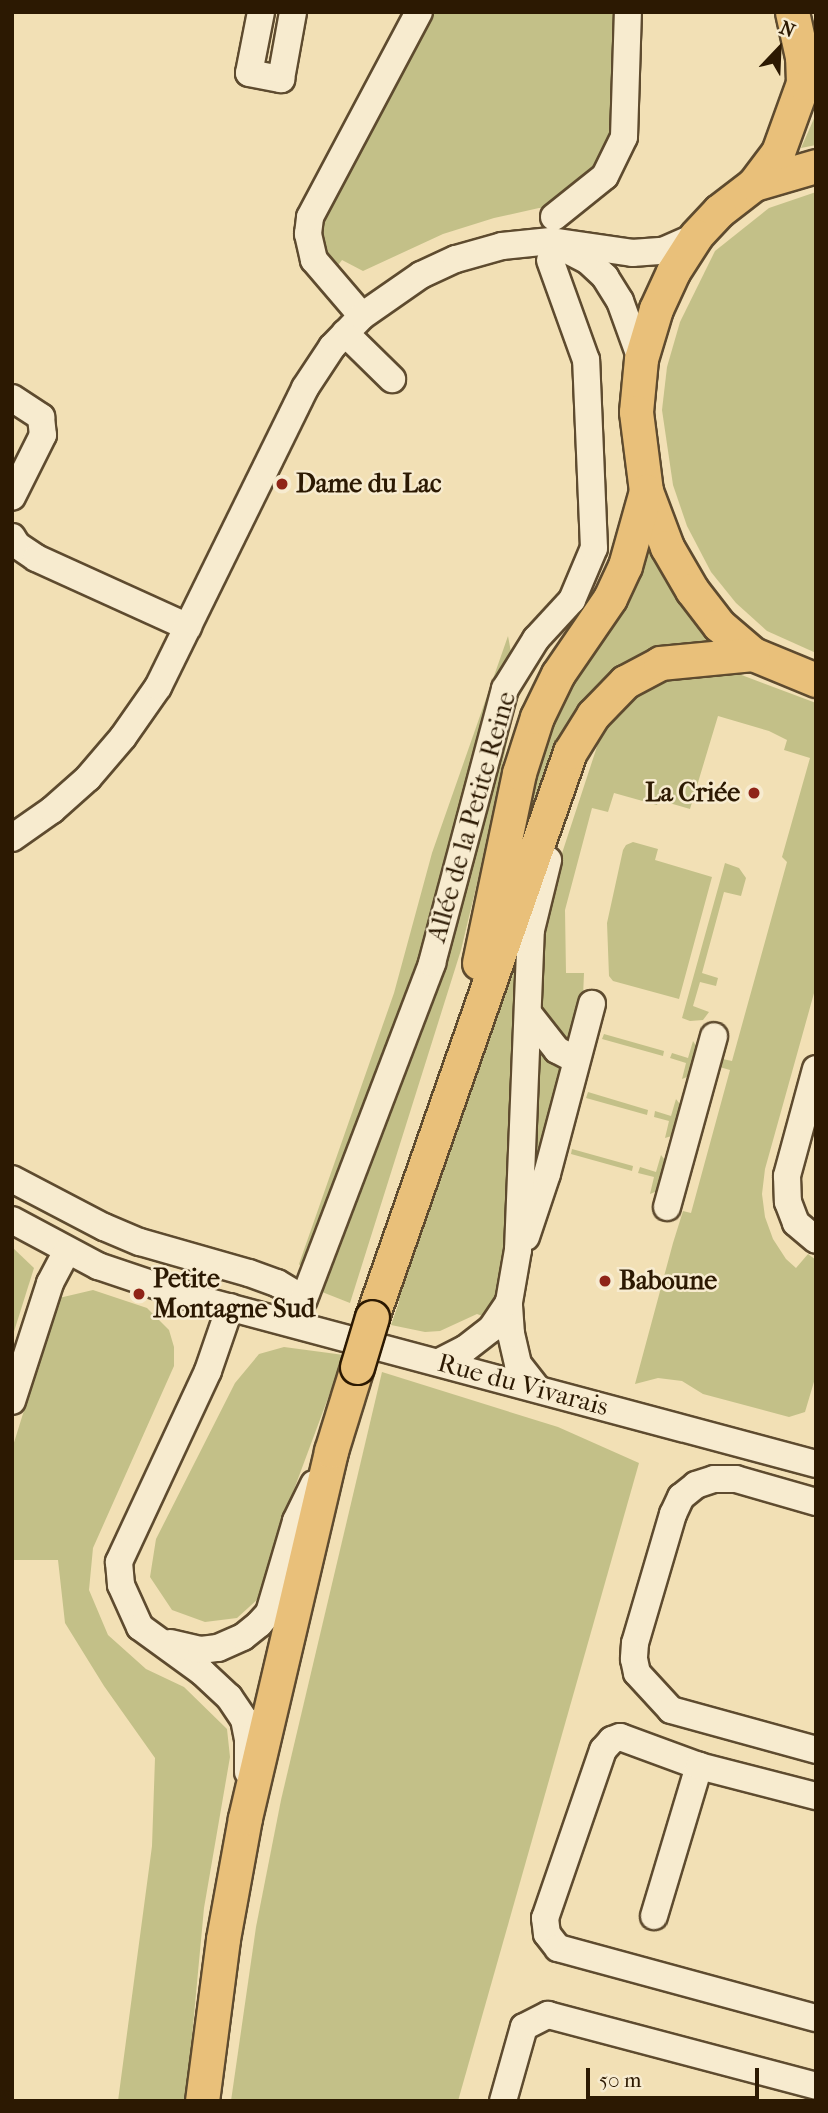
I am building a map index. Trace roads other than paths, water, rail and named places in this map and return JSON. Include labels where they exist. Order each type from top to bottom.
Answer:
[{"type":"main road","points":[[792,12],[802,57],[803,83],[778,152],[754,184],[719,211],[696,236],[673,272],[656,309],[640,359],[636,412],[646,491],[667,547],[692,590],[719,625],[753,654],[816,680]]},
{"type":"main road","points":[[754,184],[816,166]]},
{"type":"main road","points":[[458,1065],[519,774],[537,717],[558,674],[610,598],[625,566],[646,491]]},
{"type":"main road","points":[[202,2101],[223,1939],[245,1818],[331,1451],[372,1317],[458,1065],[570,752],[593,715],[625,682],[660,663],[753,654]]},
{"type":"street","points":[[261,12],[249,73],[281,79],[293,12]]},
{"type":"street","points":[[392,379],[353,325],[314,260],[308,234],[310,217],[419,12]]},
{"type":"street","points":[[551,239],[605,176],[624,137],[628,12]]},
{"type":"street","points":[[12,838],[52,810],[88,778],[123,737],[158,687],[305,388],[353,325],[388,295],[456,259],[502,246],[551,239],[632,253],[663,251],[696,236]]},
{"type":"street","points":[[551,239],[587,260],[604,277],[621,301],[640,359]]},
{"type":"street","name":"Allée de la Petite Reine","points":[[12,1178],[60,1206],[116,1232],[250,1273],[277,1283],[304,1299],[432,962],[505,689],[536,639],[572,600],[594,548],[586,360],[551,239]]},
{"type":"street","points":[[12,398],[41,417],[43,435],[12,497]]},
{"type":"street","points":[[12,537],[36,558],[188,627]]},
{"type":"street","points":[[536,1387],[518,1364],[511,1334],[509,1302],[517,1250],[531,930],[539,891],[562,813],[570,752]]},
{"type":"street","points":[[517,1250],[527,1236],[547,1174],[575,1059],[592,1004]]},
{"type":"street","points":[[528,1013],[557,1051],[575,1059]]},
{"type":"street","points":[[667,1207],[714,1036]]},
{"type":"street","points":[[816,1069],[788,1176],[788,1202],[796,1223],[816,1240]]},
{"type":"street","name":"Rue du Vivarais","points":[[12,1220],[98,1266],[230,1307],[816,1464]]},
{"type":"street","points":[[12,1401],[50,1283],[67,1251]]},
{"type":"street","points":[[439,1362],[466,1349],[491,1329],[509,1302]]},
{"type":"street","points":[[230,1307],[208,1371],[119,1562],[121,1585],[129,1607],[141,1627],[165,1642],[229,1697],[244,1719],[249,1759],[245,1818]]},
{"type":"street","points":[[165,1642],[201,1650],[229,1644],[243,1637],[269,1613],[296,1521],[331,1451]]},
{"type":"street","points":[[816,1502],[736,1479],[714,1479],[696,1485],[681,1497],[673,1514],[635,1643],[638,1673],[671,1710],[816,1750]]},
{"type":"street","points":[[816,1796],[699,1766],[620,1737],[612,1740],[603,1750],[545,1918],[547,1934],[558,1948],[816,2018]]},
{"type":"street","points":[[654,1916],[699,1766]]},
{"type":"street","points":[[503,2101],[524,2027],[548,2015],[816,2086]]},
{"type":"place","name":"Dame du Lac","points":[[282,484]]},
{"type":"place","name":"La Criée","points":[[754,793]]},
{"type":"place","name":"Baboune","points":[[605,1281]]},
{"type":"place","name":"Petite Montagne Sud","points":[[139,1294]]}]
